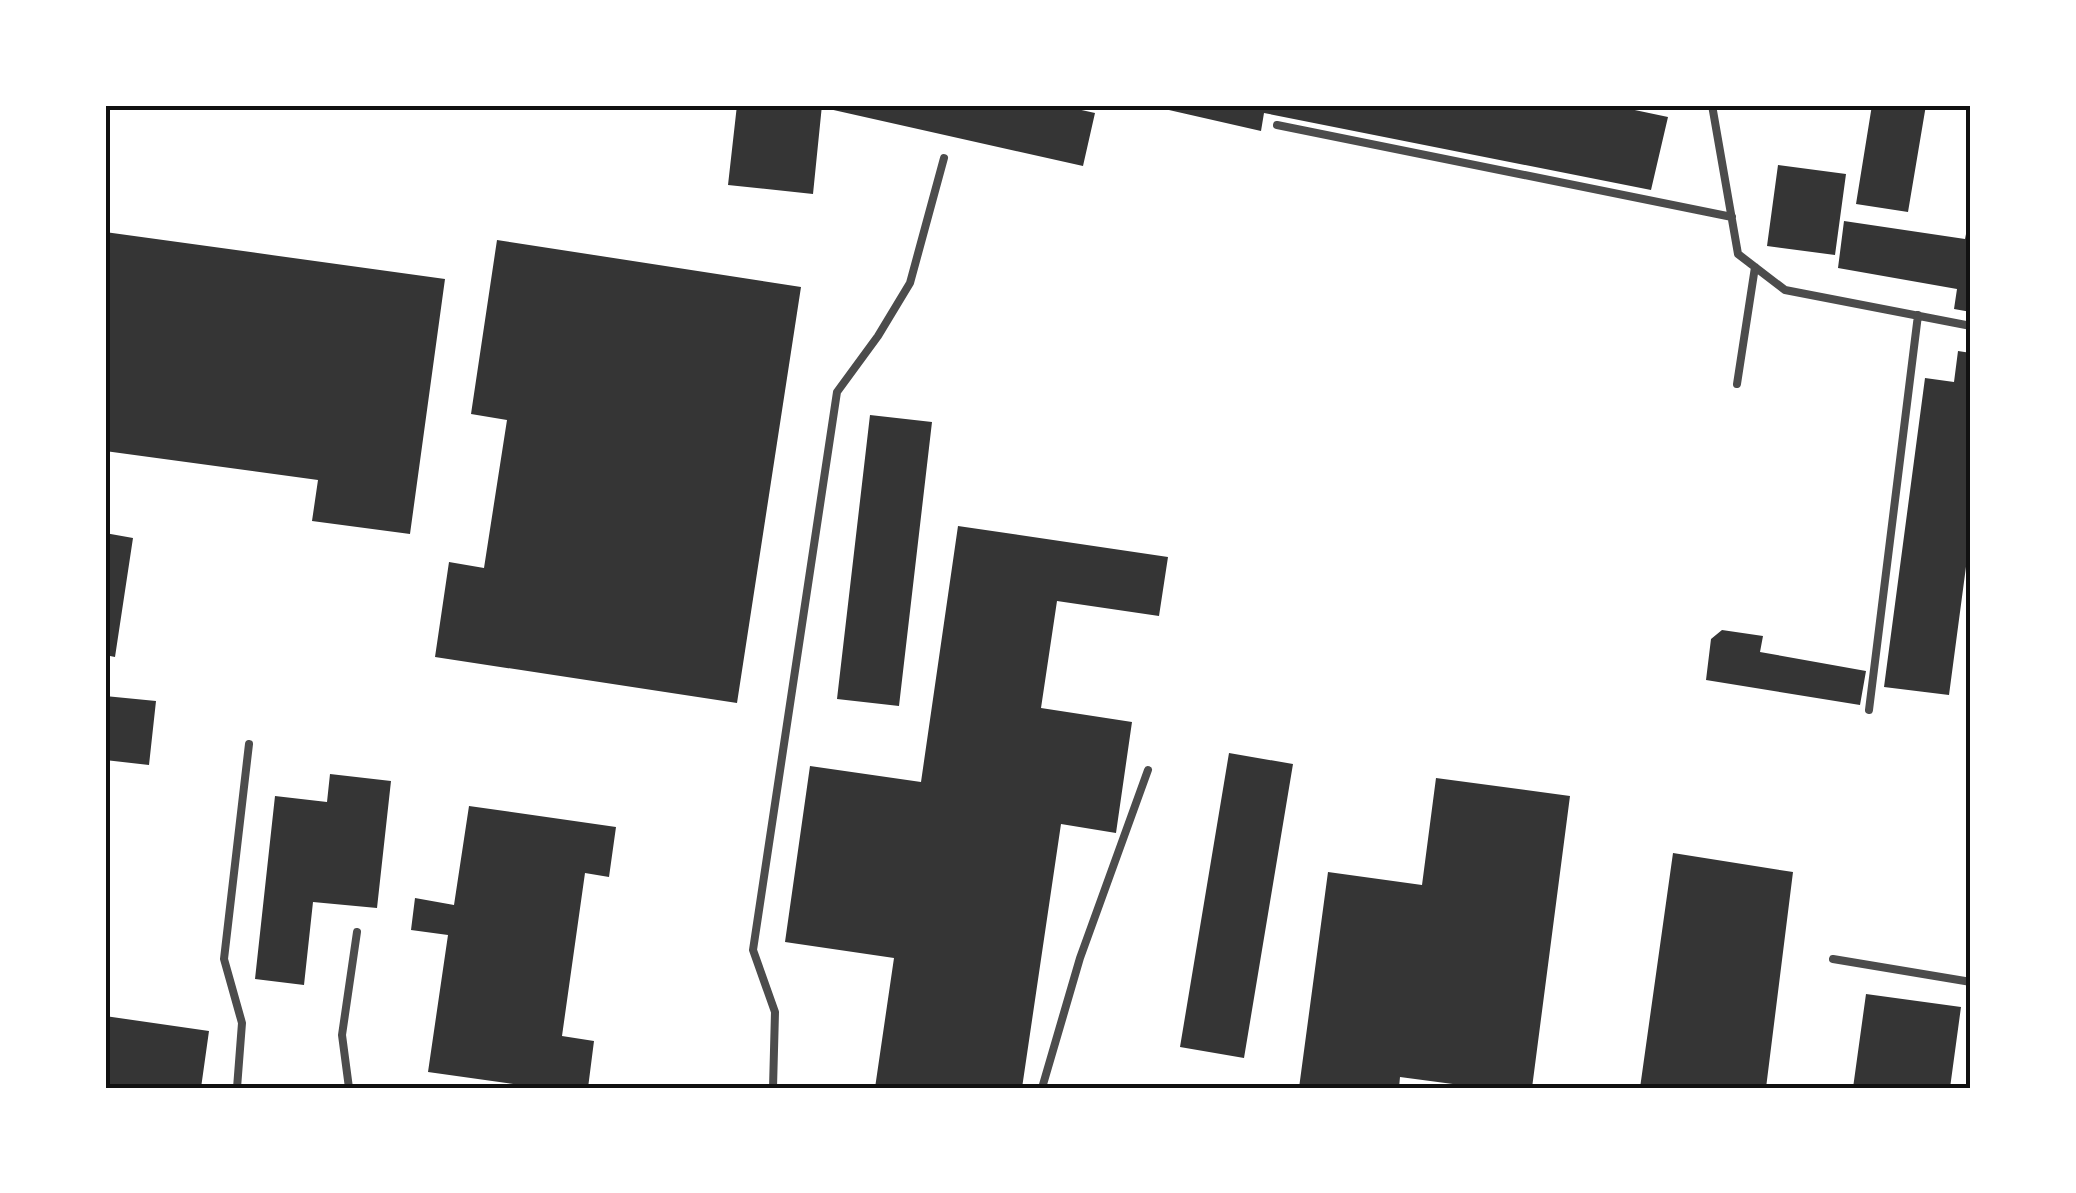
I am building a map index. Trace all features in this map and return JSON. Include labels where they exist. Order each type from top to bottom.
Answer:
[{"type":"lane","points":[[1712,105],[1738,254],[1785,290],[1971,326]]},
{"type":"lane","points":[[1277,125],[1732,218]]},
{"type":"lane","points":[[774,1088],[774,1012],[753,950],[837,392],[910,283],[944,158]]},
{"type":"lane","points":[[1737,384],[1755,267]]},
{"type":"lane","points":[[1869,710],[1918,315]]},
{"type":"lane","points":[[237,1088],[242,1023],[224,959],[249,744]]},
{"type":"lane","points":[[1042,1088],[1080,958],[1148,770]]},
{"type":"lane","points":[[350,1088],[342,1036],[357,932]]},
{"type":"lane","points":[[1833,959],[1971,982]]},
{"type":"building","points":[[737,105],[822,105],[813,194],[728,185]]},
{"type":"building","points":[[830,105],[1059,105],[1095,113],[1083,166],[829,109]]},
{"type":"building","points":[[1147,105],[1611,105],[1668,117],[1651,190],[1264,113],[1261,131]]},
{"type":"building","points":[[1872,105],[1926,105],[1908,212],[1856,204]]},
{"type":"building","points":[[1778,165],[1846,174],[1835,255],[1767,246]]},
{"type":"building","points":[[1844,221],[1965,239],[1967,229],[1971,230],[1971,312],[1954,309],[1957,289],[1838,268]]},
{"type":"building","points":[[105,232],[445,279],[410,534],[312,521],[318,480],[105,451]]},
{"type":"building","points":[[497,240],[801,287],[737,703],[435,657],[449,562],[484,568],[507,420],[471,414]]},
{"type":"building","points":[[1958,351],[1971,353],[1971,529],[1949,695],[1884,687],[1925,378],[1954,382]]},
{"type":"building","points":[[870,415],[932,422],[899,706],[837,699]]},
{"type":"building","points":[[958,526],[1168,557],[1159,616],[1057,601],[1041,708],[1132,722],[1116,833],[1061,824],[1022,1088],[875,1088],[894,958],[785,942],[810,766],[921,782]]},
{"type":"building","points":[[105,533],[133,538],[115,657],[105,655]]},
{"type":"building","points":[[1722,630],[1763,636],[1760,652],[1866,671],[1860,705],[1706,680],[1711,639]]},
{"type":"building","points":[[105,696],[156,701],[149,765],[105,760]]},
{"type":"building","points":[[1229,753],[1293,764],[1244,1058],[1180,1047]]},
{"type":"building","points":[[330,774],[391,781],[377,908],[313,902],[304,985],[255,979],[275,796],[327,802]]},
{"type":"building","points":[[1436,778],[1570,796],[1532,1088],[1483,1088],[1400,1077],[1399,1088],[1299,1088],[1328,872],[1422,885]]},
{"type":"building","points":[[469,806],[616,827],[609,877],[585,873],[562,1036],[594,1041],[588,1088],[541,1088],[428,1072],[448,935],[411,930],[415,898],[454,905]]},
{"type":"building","points":[[1673,853],[1793,872],[1766,1088],[1640,1088]]},
{"type":"building","points":[[1866,994],[1961,1007],[1950,1088],[1853,1088]]},
{"type":"building","points":[[105,1016],[209,1031],[201,1088],[105,1088]]}]
